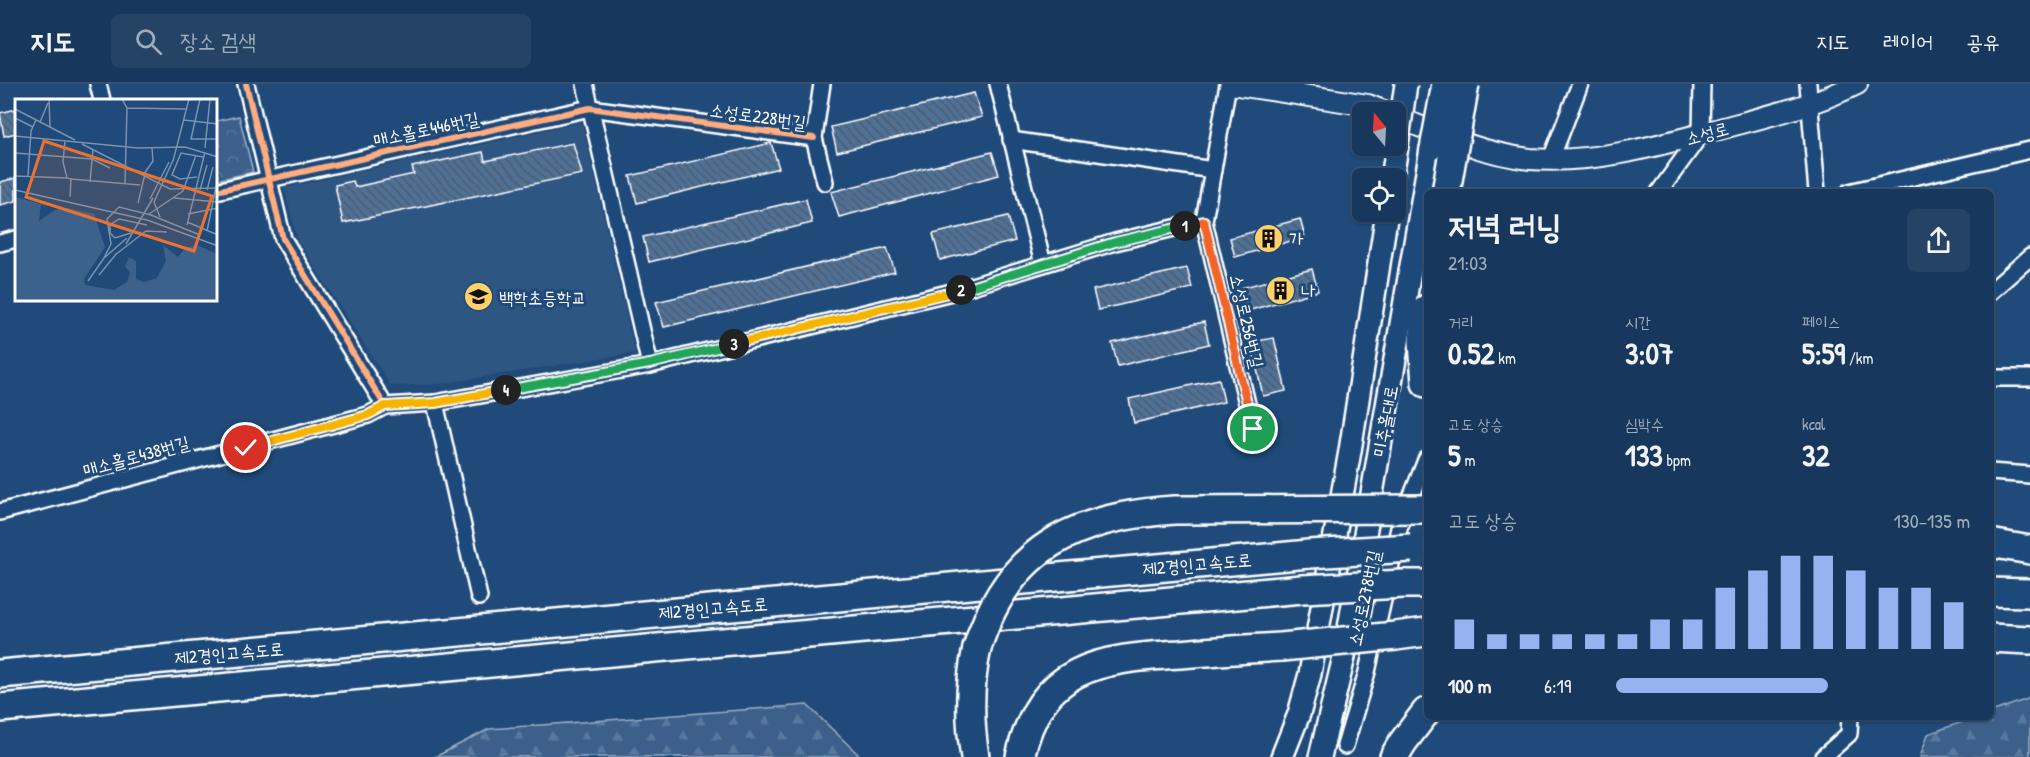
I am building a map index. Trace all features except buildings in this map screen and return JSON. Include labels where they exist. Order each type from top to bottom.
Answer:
[{"type":"highway","points":[[1447,189],[1465,84]]},
{"type":"highway","points":[[1424,331],[1424,356]]},
{"type":"highway","points":[[975,757],[970,692],[977,648],[1003,589],[1020,568],[1053,543],[1084,526],[1134,513],[1186,510],[1424,510]]},
{"type":"highway","points":[[1994,544],[2030,549]]},
{"type":"highway","name":"제2경인고속도로","points":[[0,674],[1309,554],[1419,548]]},
{"type":"highway","points":[[1994,560],[2030,562]]},
{"type":"highway","name":"제2경인고속도로","points":[[0,708],[1302,589],[1415,584]]},
{"type":"highway","points":[[1994,592],[2030,593]]},
{"type":"highway","points":[[1020,757],[1029,724],[1040,704],[1052,691],[1080,671],[1095,666],[1144,657],[1281,647],[1424,632]]},
{"type":"highway","points":[[1994,638],[2030,640]]},
{"type":"highway","points":[[1394,757],[1424,715]]},
{"type":"main road","points":[[1393,168],[1406,84]]},
{"type":"main road","name":"미추홀대로","points":[[1424,189],[1443,84]]},
{"type":"main road","name":"미추홀대로","points":[[1320,757],[1344,657],[1424,190]]},
{"type":"main road","name":"미추홀대로","points":[[1282,757],[1299,714],[1310,674],[1350,451],[1385,222]]},
{"type":"street","points":[[98,84],[102,99]]},
{"type":"street","points":[[246,84],[283,239],[385,406],[435,403],[650,364],[952,292],[1115,242],[1204,221]]},
{"type":"street","points":[[585,84],[650,364]]},
{"type":"street","points":[[822,84],[814,138],[825,182]]},
{"type":"street","points":[[998,84],[1043,264]]},
{"type":"street","points":[[1229,84],[1352,103]]},
{"type":"street","name":"소성로256번길","points":[[1229,84],[1204,221],[1253,429]]},
{"type":"street","points":[[1551,159],[1580,84]]},
{"type":"street","points":[[1661,189],[1701,134],[1702,84]]},
{"type":"street","name":"소성로","points":[[1406,120],[1467,145],[1529,159],[1586,159],[1652,147],[1778,114],[1808,94],[1843,91],[1857,84]]},
{"type":"street","points":[[1808,94],[1817,189]]},
{"type":"street","name":"매소홀로446번길","points":[[218,191],[590,108]]},
{"type":"street","name":"소성로228번길","points":[[590,108],[814,138]]},
{"type":"street","points":[[1011,140],[1213,170]]},
{"type":"street","points":[[1862,189],[2030,150]]},
{"type":"street","points":[[0,243],[15,239]]},
{"type":"street","points":[[1994,288],[2030,257]]},
{"type":"street","points":[[1994,378],[2030,378]]},
{"type":"street","points":[[435,403],[479,597]]},
{"type":"street","name":"매소홀로438번길","points":[[0,512],[368,415],[385,406]]},
{"type":"street","name":"소성로278번길","points":[[1345,746],[1367,672],[1399,528],[1424,465]]},
{"type":"street","points":[[1994,472],[2030,475]]},
{"type":"street","points":[[1823,757],[1849,734],[1850,720]]},
{"type":"shaded area","name":"백학초등학교","points":[[582,122],[635,353],[440,384],[391,386],[298,241],[284,188]]},
{"type":"green space","points":[[239,116],[253,172],[218,180],[218,121]]},
{"type":"green space","points":[[2030,698],[2030,757],[1920,757],[1928,734],[1968,720],[1994,720],[1994,711]]},
{"type":"green space","points":[[807,705],[861,757],[435,757],[489,729]]},
{"type":"cycle path","points":[[246,84],[283,239],[385,406],[435,403],[650,365],[952,292],[1115,242],[1204,221]]},
{"type":"cycle path","points":[[218,191],[590,108],[814,138]]},
{"type":"place","name":"가","points":[[1268,238]]},
{"type":"place","name":"나","points":[[1280,290]]},
{"type":"place","name":"백학초등학교","points":[[478,297]]},
{"type":"route","points":[[246,448],[368,415],[385,406],[435,403],[650,364],[952,292],[1115,242],[1204,221],[1253,429]]}]
